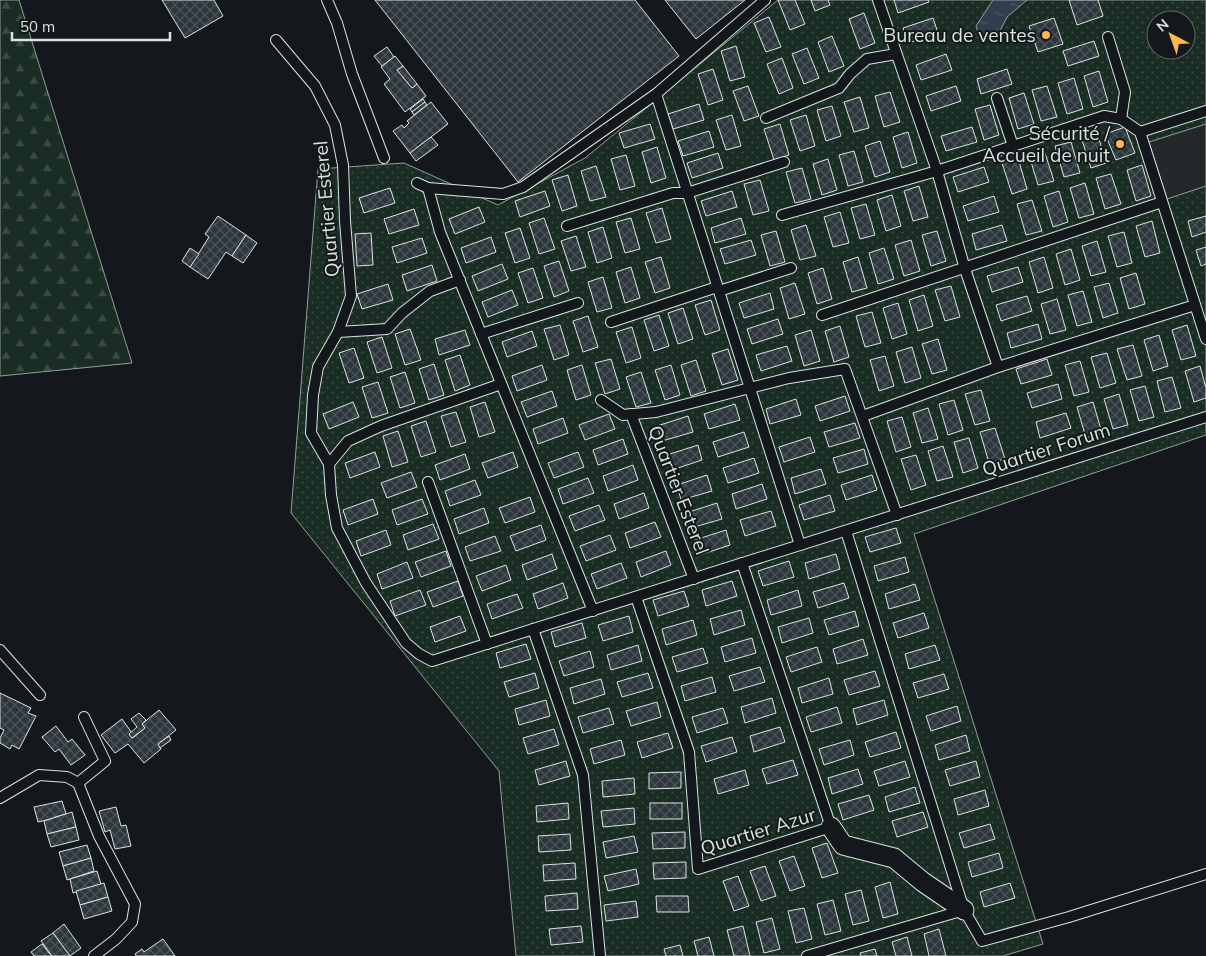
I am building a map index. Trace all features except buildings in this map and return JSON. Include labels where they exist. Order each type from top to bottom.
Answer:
[{"type":"street","points":[[831,827],[843,845],[894,858],[923,882],[964,910]]},
{"type":"lane","points":[[327,0],[337,23],[352,74],[384,158]]},
{"type":"lane","points":[[417,182],[428,188],[503,194],[523,187],[656,94],[766,0]]},
{"type":"lane","points":[[878,0],[937,172],[965,269],[998,367]]},
{"type":"lane","points":[[1108,37],[1125,92],[1120,119]]},
{"type":"lane","name":"Quartier Esterel","points":[[276,40],[315,86],[335,125],[343,165],[351,296],[338,332],[318,367],[313,395],[310,433],[329,464],[331,496],[337,528],[366,583],[406,644],[419,654],[432,661],[897,515]]},
{"type":"lane","points":[[766,118],[840,88],[850,74],[867,59],[896,54]]},
{"type":"lane","points":[[656,94],[800,545]]},
{"type":"lane","points":[[997,98],[1013,146]]},
{"type":"lane","points":[[1140,132],[1206,111]]},
{"type":"lane","points":[[782,215],[937,172],[1104,116],[1120,119],[1140,132],[1206,339]]},
{"type":"lane","points":[[567,226],[673,194],[687,193],[784,162]]},
{"type":"lane","points":[[428,188],[440,232],[593,611]]},
{"type":"lane","points":[[822,315],[1162,202]]},
{"type":"lane","points":[[611,322],[791,268]]},
{"type":"lane","points":[[338,332],[387,329],[402,313],[430,291],[460,280]]},
{"type":"lane","points":[[482,334],[578,303]]},
{"type":"lane","points":[[897,515],[863,416],[998,367],[1195,305]]},
{"type":"lane","name":"Quartier Esterel","points":[[601,400],[623,415],[656,412],[789,378],[845,369],[863,416]]},
{"type":"lane","points":[[329,464],[348,441],[364,433],[501,384]]},
{"type":"lane","name":"Quartier Esterel","points":[[632,414],[694,579]]},
{"type":"lane","name":"Quartier Forum","points":[[897,515],[1206,417]]},
{"type":"lane","points":[[428,482],[487,644]]},
{"type":"lane","points":[[846,531],[964,910],[982,941],[1068,917],[1206,874]]},
{"type":"lane","name":"Quartier Azur","points":[[636,597],[689,752],[698,869],[831,827],[742,563]]},
{"type":"lane","points":[[533,630],[583,775],[600,956]]},
{"type":"lane","points":[[0,650],[40,695]]},
{"type":"lane","points":[[78,783],[105,761],[84,718]]},
{"type":"lane","points":[[0,798],[39,775],[67,777],[78,783],[99,836],[135,904],[132,922],[116,939],[94,956]]},
{"type":"lane","points":[[807,956],[964,910]]},
{"type":"green space","points":[[0,0],[19,0],[132,363],[0,376]]},
{"type":"green space","points":[[778,0],[1206,0],[1206,435],[914,534],[1043,944],[1003,956],[516,956],[499,771],[291,513],[318,169],[404,163],[498,205],[585,158]]},
{"type":"shaded area","points":[[1206,124],[1206,186],[1167,199],[1149,142]]},
{"type":"water","points":[[993,0],[1027,0],[1007,17],[999,33],[988,39],[979,36],[976,26]]},
{"type":"place","name":"Bureau de ventes","points":[[1046,35]]},
{"type":"place","name":"Sécurité / Accueil de nuit","points":[[1120,144]]}]
